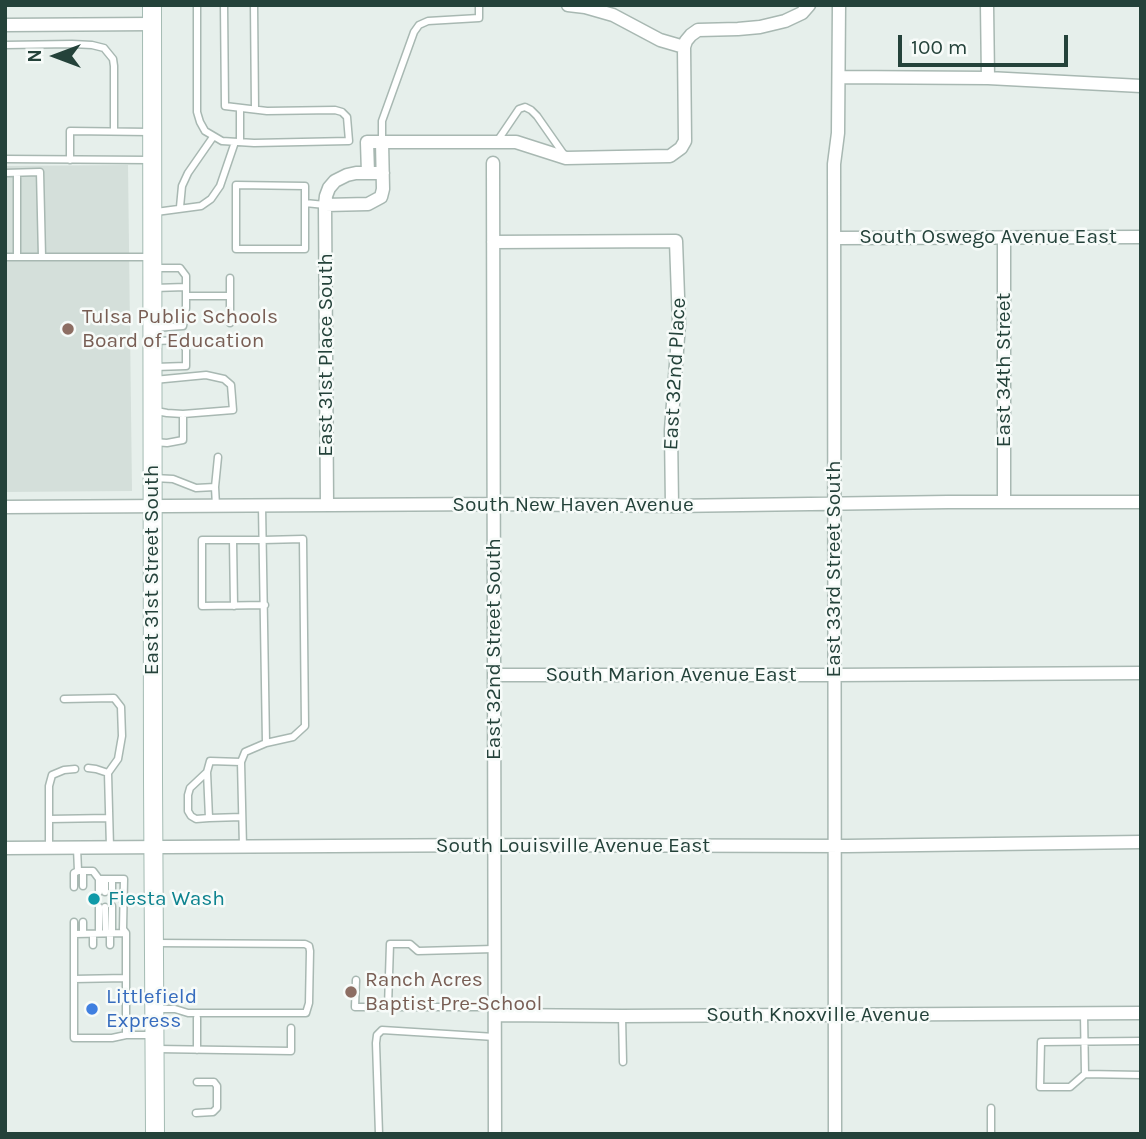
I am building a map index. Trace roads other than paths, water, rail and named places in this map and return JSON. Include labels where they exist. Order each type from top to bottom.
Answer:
[{"type":"main road","name":"East 31st Street South","points":[[152,5],[155,1134]]},
{"type":"street","points":[[568,5],[613,15],[660,40],[684,47]]},
{"type":"street","name":"East 33rd Street South","points":[[835,1134],[834,164],[838,133],[839,5]]},
{"type":"street","points":[[987,5],[988,78]]},
{"type":"street","points":[[368,173],[367,142],[516,142],[566,158],[670,156],[681,148],[685,134],[686,41],[698,30],[760,27],[785,21],[802,13],[808,6]]},
{"type":"street","points":[[5,25],[152,24]]},
{"type":"street","points":[[839,77],[988,78],[1141,86]]},
{"type":"street","points":[[382,142],[383,173],[383,189],[380,197],[369,204],[325,205],[329,188],[335,181],[347,175],[383,173]]},
{"type":"street","name":"East 32nd Street South","points":[[493,163],[495,1134]]},
{"type":"street","name":"East 31st Place South","points":[[325,205],[327,505]]},
{"type":"street","name":"South Oswego Avenue East","points":[[835,238],[1141,237]]},
{"type":"street","name":"East 34th Street","points":[[1004,238],[1004,502]]},
{"type":"street","name":"East 32nd Place","points":[[493,242],[676,241],[679,324],[671,430],[672,506]]},
{"type":"street","name":"South New Haven Avenue","points":[[5,507],[1141,502]]},
{"type":"street","name":"South Marion Avenue East","points":[[494,675],[1141,673]]},
{"type":"street","name":"South Louisville Avenue East","points":[[5,848],[835,846],[1141,842]]},
{"type":"street","name":"South Knoxville Avenue","points":[[495,1011],[622,1016],[1141,1013]]},
{"type":"lane","points":[[197,5],[197,112],[205,131],[222,141],[367,142]]},
{"type":"lane","points":[[224,5],[225,106],[255,110],[335,110],[347,117],[349,141]]},
{"type":"lane","points":[[254,5],[255,110]]},
{"type":"lane","points":[[382,142],[382,121],[414,32],[419,25],[428,21],[479,18],[479,5]]},
{"type":"lane","points":[[5,45],[82,44],[104,48],[113,59],[114,66],[114,131]]},
{"type":"lane","points":[[497,142],[519,109],[525,107],[537,116],[566,158]]},
{"type":"lane","points":[[152,212],[201,206],[211,199],[220,186],[238,142],[240,108]]},
{"type":"lane","points":[[69,160],[70,131],[152,132]]},
{"type":"lane","points":[[180,207],[182,186],[188,173],[213,137]]},
{"type":"lane","points":[[5,159],[152,160]]},
{"type":"lane","points":[[5,173],[40,172],[42,257]]},
{"type":"lane","points":[[17,173],[17,257]]},
{"type":"lane","points":[[236,186],[305,186],[305,203],[305,249],[236,249],[236,186]]},
{"type":"lane","points":[[305,203],[325,205]]},
{"type":"lane","points":[[5,257],[152,262],[180,268],[186,276],[183,326],[152,335]]},
{"type":"lane","points":[[230,278],[230,323]]},
{"type":"lane","points":[[152,288],[186,287]]},
{"type":"lane","points":[[186,296],[229,296]]},
{"type":"lane","points":[[152,335],[183,340],[186,366],[152,374]]},
{"type":"lane","points":[[152,374],[206,375],[225,379],[231,385],[233,410],[183,414],[152,410]]},
{"type":"lane","points":[[152,442],[183,440],[183,414]]},
{"type":"lane","points":[[216,506],[218,457]]},
{"type":"lane","points":[[152,478],[173,479],[196,488],[215,488]]},
{"type":"lane","points":[[262,506],[266,743]]},
{"type":"lane","points":[[243,847],[241,762],[245,752],[266,743],[293,737],[305,726],[303,539],[202,540],[202,606],[265,605]]},
{"type":"lane","points":[[233,540],[234,606]]},
{"type":"lane","points":[[64,699],[114,698],[121,707],[122,736],[118,759],[108,774],[110,848]]},
{"type":"lane","points":[[209,818],[207,772],[210,761],[241,762]]},
{"type":"lane","points":[[88,768],[108,774]]},
{"type":"lane","points":[[49,848],[49,786],[52,775],[75,769]]},
{"type":"lane","points":[[207,772],[190,788],[188,811],[191,816],[196,819],[242,817]]},
{"type":"lane","points":[[49,819],[109,818]]},
{"type":"lane","points":[[77,848],[83,886]]},
{"type":"lane","points":[[74,887],[74,873],[80,871],[93,871],[105,879],[124,878],[126,1035]]},
{"type":"lane","points":[[105,879],[105,892],[105,879]]},
{"type":"lane","points":[[123,901],[154,900]]},
{"type":"lane","points":[[93,945],[104,933],[106,907],[104,933],[110,945]]},
{"type":"lane","points":[[74,922],[74,1038],[112,1038],[126,1035],[197,1051],[291,1051],[291,1028]]},
{"type":"lane","points":[[83,922],[83,934]]},
{"type":"lane","points":[[74,934],[126,933]]},
{"type":"lane","points":[[126,998],[188,1013],[306,1013],[309,1003],[309,946],[155,943]]},
{"type":"lane","points":[[388,1007],[390,944],[410,944],[418,951],[495,949]]},
{"type":"lane","points":[[93,970],[93,978]]},
{"type":"lane","points":[[110,970],[110,978]]},
{"type":"lane","points":[[74,979],[126,978]]},
{"type":"lane","points":[[355,980],[355,1007],[495,1011]]},
{"type":"lane","points":[[1084,1014],[1085,1074]]},
{"type":"lane","points":[[622,1016],[623,1062]]},
{"type":"lane","points":[[197,1018],[197,1051]]},
{"type":"lane","points":[[379,1134],[376,1043],[377,1035],[382,1030],[495,1037]]},
{"type":"lane","points":[[1141,1041],[1041,1042],[1040,1087],[1070,1087],[1085,1074],[1141,1075]]},
{"type":"lane","points":[[196,1113],[213,1112],[217,1108],[217,1086],[214,1082],[197,1082]]},
{"type":"lane","points":[[991,1108],[991,1134]]},
{"type":"place","name":"Tulsa Public Schools Board of Education","points":[[68,329]]},
{"type":"place","name":"Fiesta Wash","points":[[94,899]]},
{"type":"place","name":"Ranch Acres Baptist Pre-School","points":[[351,992]]},
{"type":"place","name":"Littlefield Express","points":[[92,1009]]}]
